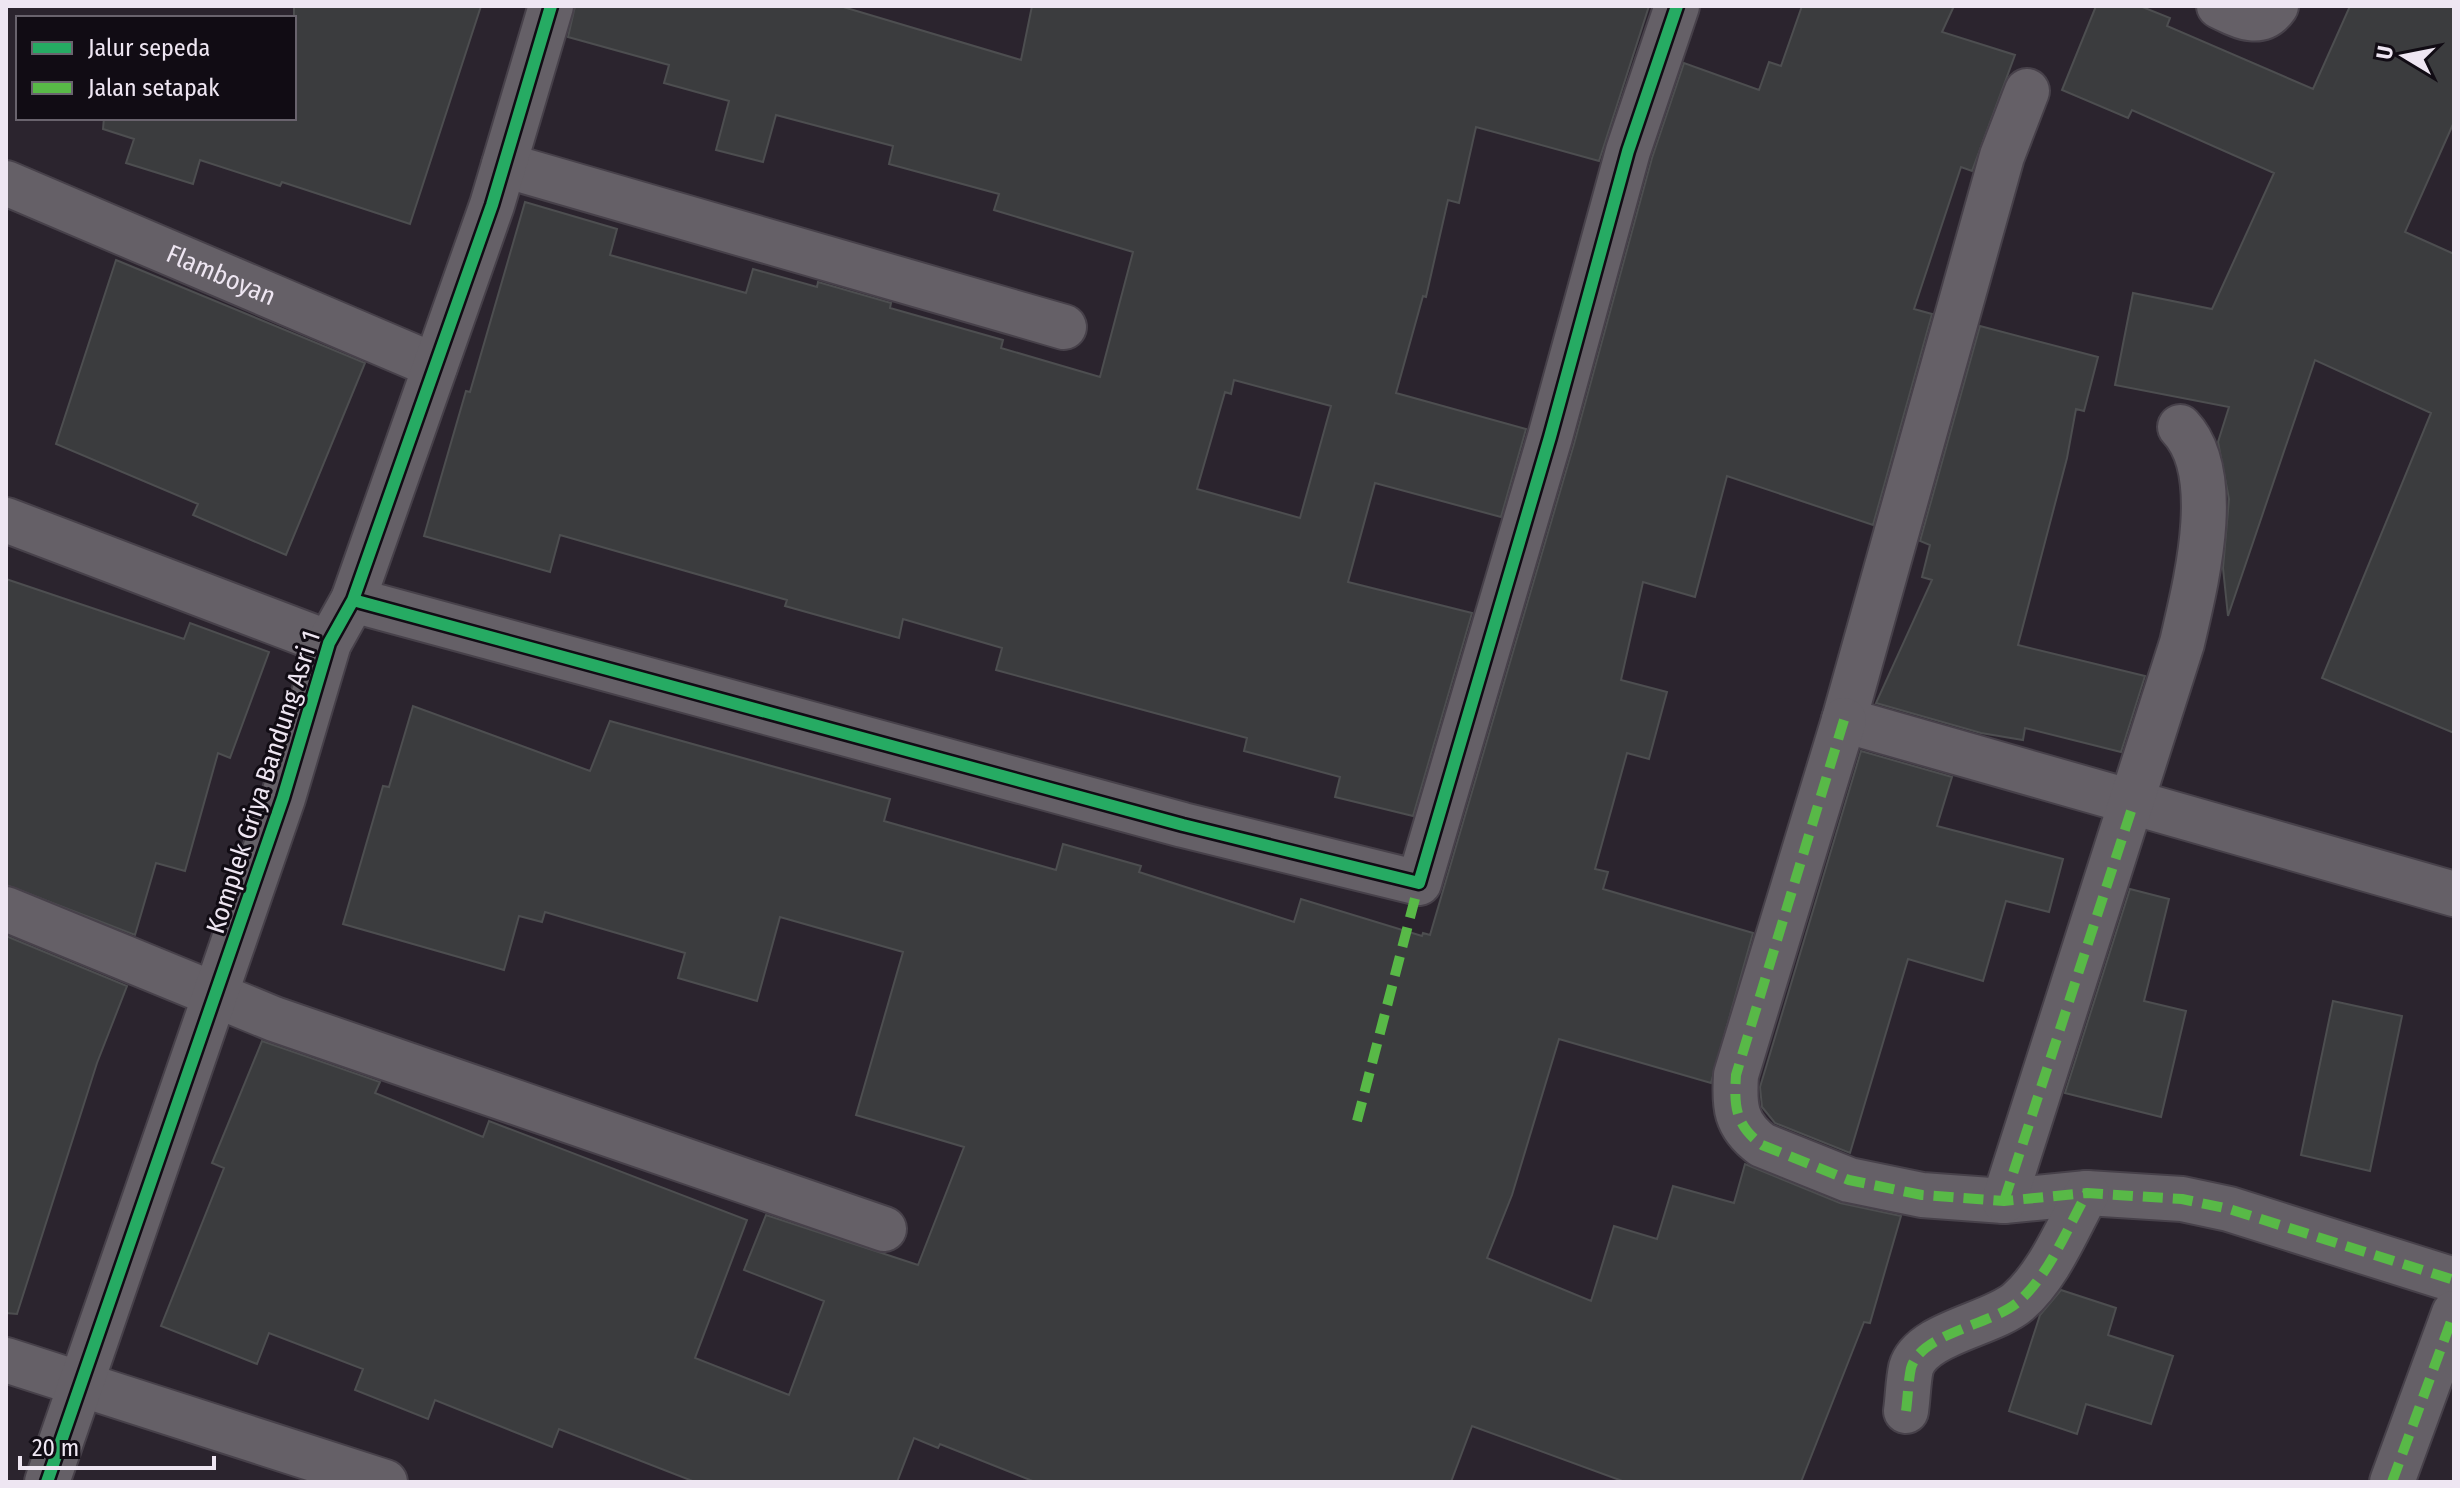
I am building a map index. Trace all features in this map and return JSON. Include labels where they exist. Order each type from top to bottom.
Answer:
[{"type":"street","name":"Komplek Griya Bandung Asri 1","points":[[47,1482],[283,798],[329,643],[353,600],[504,165],[551,6]]},
{"type":"street","points":[[353,600],[1183,825],[1419,883],[1550,437],[1628,151],[1677,6]]},
{"type":"street","points":[[2219,6],[2247,19],[2261,19],[2276,6]]},
{"type":"street","points":[[2027,91],[2002,156],[1844,720],[1736,1075],[1734,1103],[1739,1122],[1762,1145],[1849,1180],[1922,1195],[2004,1201],[2087,1193],[2131,1194],[2229,1209],[2454,1280]]},
{"type":"street","points":[[504,165],[1064,327]]},
{"type":"street","name":"Flamboyan","points":[[6,183],[435,366]]},
{"type":"street","points":[[2004,1201],[2134,802],[2182,643],[2198,574],[2204,511],[2200,466],[2191,438],[2180,427]]},
{"type":"street","points":[[6,520],[329,643]]},
{"type":"street","points":[[1844,720],[2454,894]]},
{"type":"street","points":[[6,909],[214,997],[884,1229]]},
{"type":"street","points":[[1906,1411],[1912,1365],[1926,1348],[1992,1319],[2017,1303],[2037,1281],[2087,1193]]},
{"type":"street","points":[[2392,1482],[2454,1313]]},
{"type":"street","points":[[6,1360],[385,1482]]},
{"type":"building","points":[[294,6],[481,6],[410,224],[282,182],[280,186],[200,160],[193,184],[126,163],[134,139],[103,129],[104,120],[296,120]]},
{"type":"building","points":[[575,6],[840,6],[1021,60],[1032,6],[1649,6],[1599,161],[1476,127],[1459,203],[1448,200],[1426,297],[1423,296],[1396,393],[1526,429],[1501,517],[1375,483],[1348,582],[1472,613],[1413,816],[1335,797],[1340,777],[1244,751],[1247,738],[996,670],[1002,648],[903,619],[899,638],[785,606],[787,600],[560,535],[550,572],[424,536],[525,202],[617,229],[610,255],[746,293],[753,269],[817,287],[818,282],[891,303],[890,308],[1003,340],[1001,348],[1100,377],[1133,252],[994,210],[999,194],[889,164],[893,146],[776,115],[763,162],[716,150],[729,101],[664,83],[669,65],[568,37]],"holes":[[[1234,380],[1331,406],[1300,518],[1197,489],[1225,392],[1231,394]]]},
{"type":"building","points":[[1802,6],[1954,6],[1942,32],[2015,55],[1972,171],[1961,167],[1914,309],[1932,314],[1873,525],[1727,476],[1695,597],[1643,582],[1621,680],[1667,692],[1649,759],[1627,753],[1595,869],[1608,872],[1603,889],[1753,933],[1711,1083],[1559,1039],[1512,1195],[1487,1258],[1591,1301],[1614,1226],[1657,1239],[1673,1186],[1734,1203],[1745,1164],[1840,1203],[1901,1216],[1870,1323],[1864,1322],[1801,1482],[1625,1482],[1472,1426],[1451,1482],[1035,1482],[940,1444],[938,1448],[914,1438],[897,1482],[695,1482],[559,1429],[552,1447],[435,1400],[428,1419],[355,1390],[363,1369],[269,1333],[257,1364],[161,1326],[224,1168],[212,1163],[262,1041],[380,1082],[375,1093],[483,1137],[489,1121],[747,1220],[695,1358],[789,1395],[824,1301],[744,1270],[766,1215],[918,1265],[964,1147],[856,1115],[903,952],[780,917],[757,1001],[678,978],[685,953],[545,912],[542,922],[519,916],[504,970],[343,924],[383,786],[389,787],[413,706],[590,771],[610,721],[890,799],[884,821],[1056,870],[1063,844],[1141,866],[1139,872],[1294,922],[1301,899],[1422,936],[1423,933],[1430,935],[1574,444],[1652,158],[1684,63],[1759,90],[1769,62],[1781,66]]},
{"type":"building","points":[[2096,6],[2140,6],[2170,18],[2167,26],[2313,89],[2350,6],[2454,6],[2454,122],[2405,232],[2454,254],[2454,733],[2322,678],[2431,413],[2315,360],[2228,616],[2223,568],[2229,499],[2218,442],[2229,407],[2115,385],[2133,293],[2212,309],[2274,173],[2132,110],[2128,118],[2062,90]]},
{"type":"building","points":[[116,260],[365,363],[286,555],[193,515],[198,504],[56,444]]},
{"type":"building","points":[[1980,326],[2098,357],[2084,411],[2076,409],[2067,458],[2018,645],[2145,676],[2121,752],[2025,728],[2023,740],[1981,733],[1876,703],[1932,580],[1922,577],[1930,545],[1920,541]]},
{"type":"building","points":[[6,579],[184,639],[190,623],[269,652],[230,758],[218,753],[185,871],[156,863],[135,935],[6,885]]},
{"type":"building","points":[[1861,751],[1952,777],[1937,826],[2063,859],[2049,912],[2006,901],[1983,981],[1908,959],[1850,1153],[1775,1123],[1762,1107],[1760,1087]]},
{"type":"building","points":[[2130,889],[2169,899],[2144,1001],[2186,1011],[2161,1117],[2065,1093]]},
{"type":"building","points":[[6,936],[127,986],[97,1063],[17,1314],[6,1313]]},
{"type":"building","points":[[2333,1001],[2402,1016],[2370,1171],[2301,1155]]},
{"type":"building","points":[[2061,1290],[2116,1308],[2108,1335],[2173,1356],[2151,1424],[2086,1404],[2077,1434],[2009,1411],[2040,1315]]},
{"type":"marked path","points":[[1844,720],[1736,1075],[1738,1114],[1753,1138],[1762,1145],[1849,1180],[1922,1195],[2004,1201],[2087,1193],[2182,1199],[2229,1209],[2454,1280]]},
{"type":"marked path","points":[[2004,1201],[2134,802]]},
{"type":"marked path","points":[[1357,1121],[1419,883]]},
{"type":"marked path","points":[[1906,1411],[1911,1368],[1917,1356],[1942,1338],[2018,1302],[2048,1265],[2087,1193]]},
{"type":"marked path","points":[[2392,1482],[2454,1313]]},
{"type":"cycle path","points":[[47,1482],[283,798],[329,643],[353,600],[492,205],[551,6]]},
{"type":"cycle path","points":[[353,600],[1183,825],[1419,883],[1550,437],[1628,151],[1677,6]]}]
